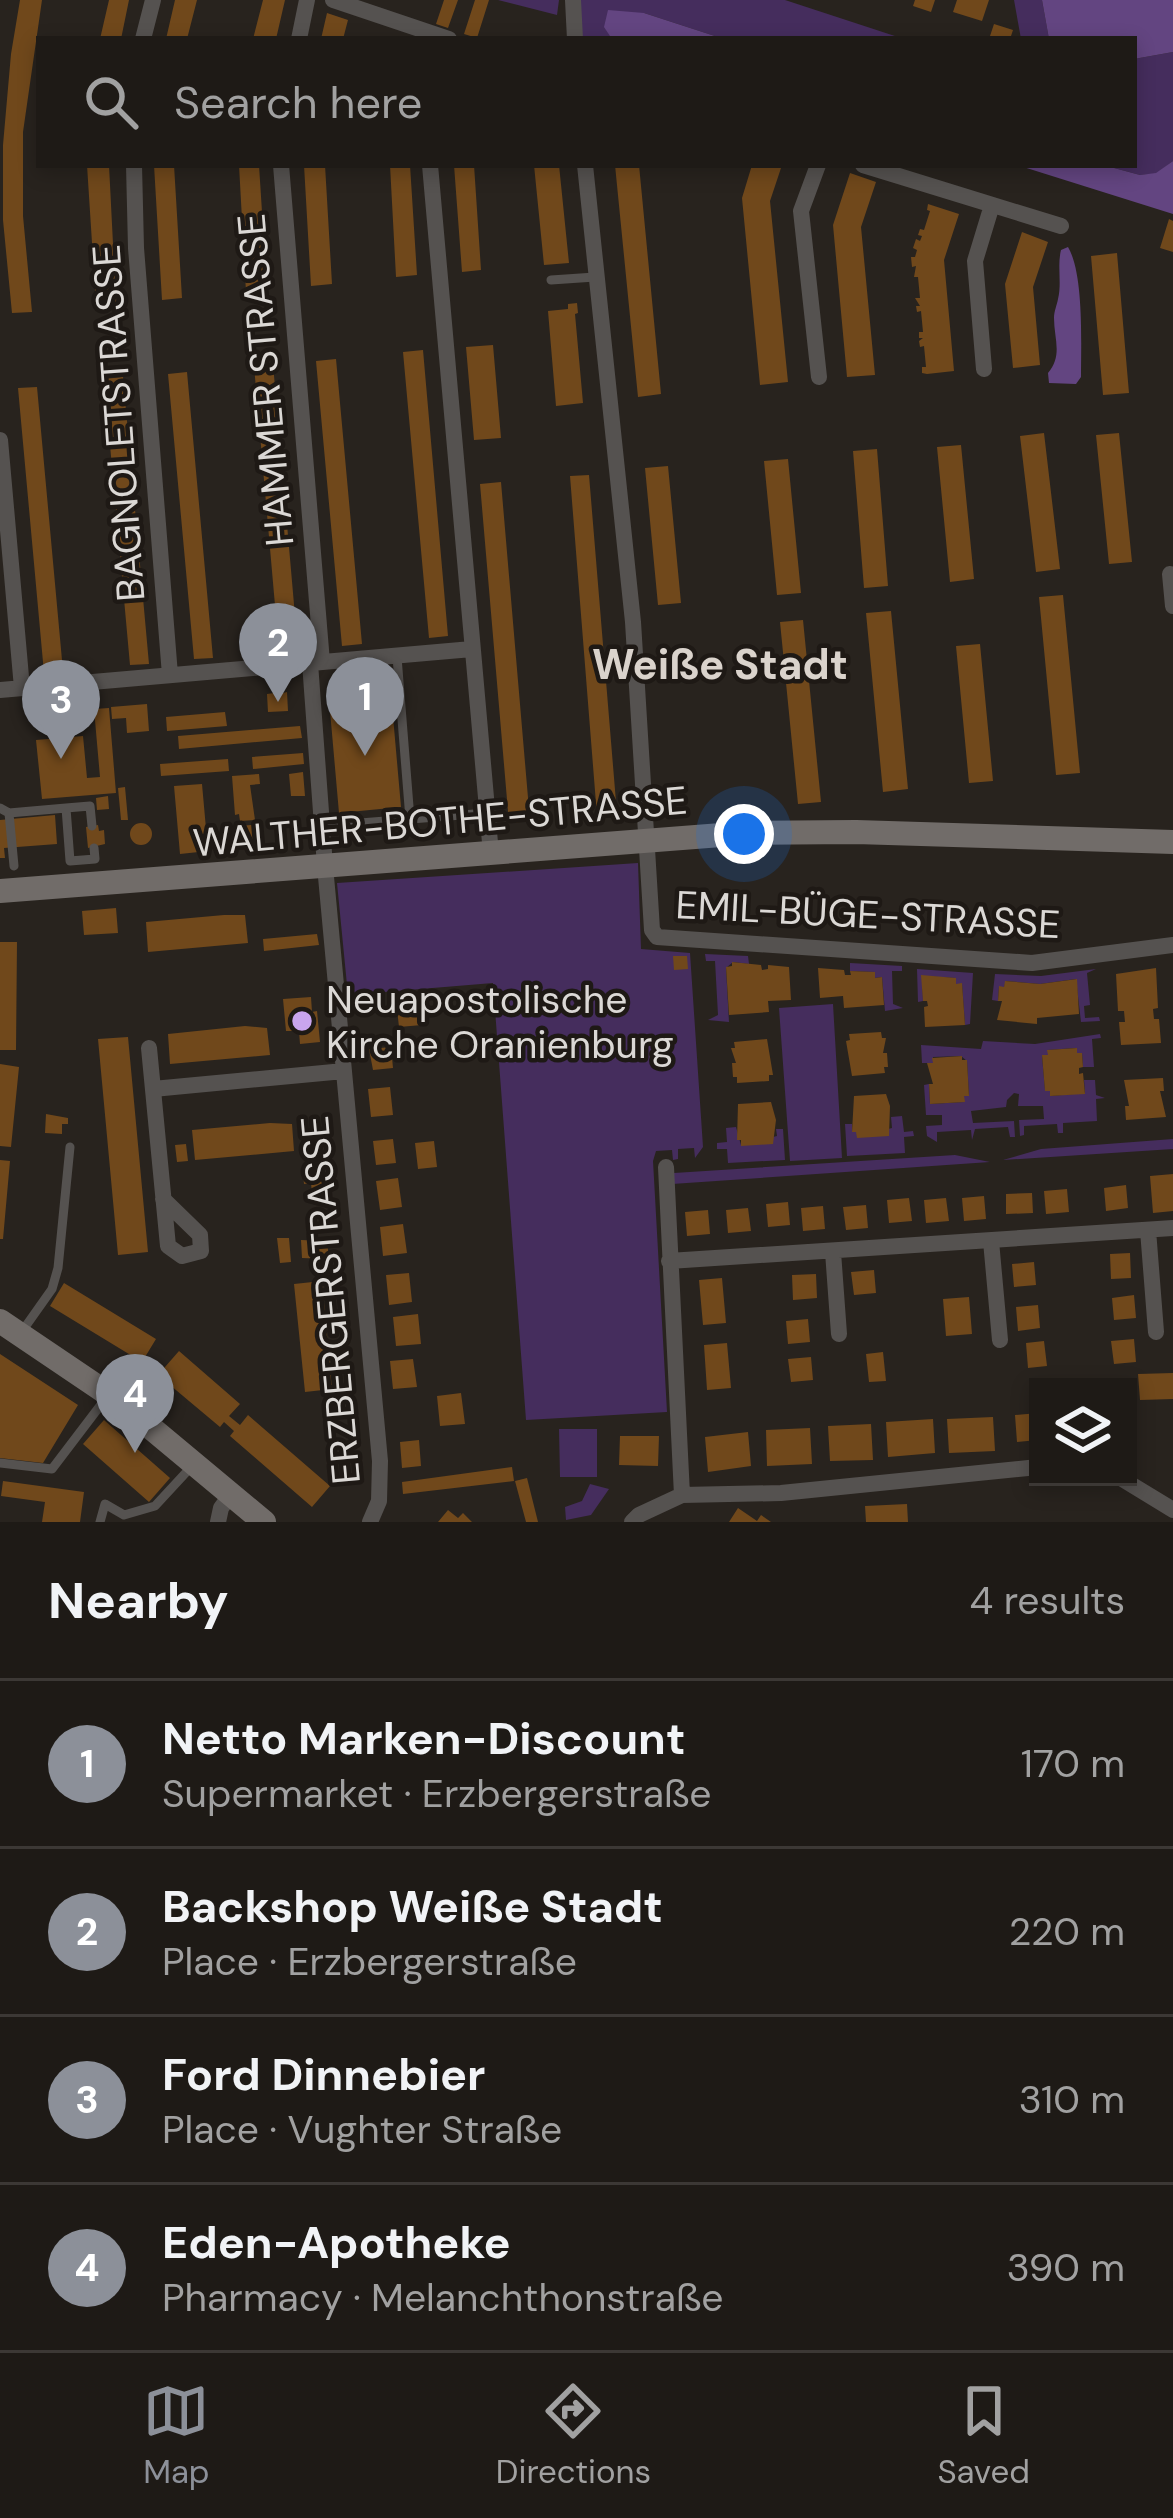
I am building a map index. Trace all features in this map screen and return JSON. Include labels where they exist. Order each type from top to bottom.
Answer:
[{"type":"street","points":[[144,36],[153,0]]},
{"type":"street","points":[[299,36],[307,0]]},
{"type":"street","points":[[333,0],[440,36]]},
{"type":"street","points":[[573,0],[575,36]]},
{"type":"street","name":"BAGNOLETSTRASSE","points":[[134,168],[136,248],[170,675]]},
{"type":"street","name":"HAMMER STRASSE","points":[[281,168],[316,662]]},
{"type":"street","points":[[430,168],[491,854]]},
{"type":"street","points":[[585,168],[633,622],[647,840]]},
{"type":"street","points":[[817,168],[801,211],[819,377]]},
{"type":"street","points":[[872,168],[1061,226]]},
{"type":"street","points":[[984,369],[975,261],[992,205]]},
{"type":"street","points":[[0,440],[22,688]]},
{"type":"street","points":[[1169,574],[1173,606]]},
{"type":"street","points":[[0,690],[472,649]]},
{"type":"street","name":"ERZBERGERSTRASSE","points":[[316,662],[325,866],[380,1461],[379,1501],[370,1522]]},
{"type":"street","name":"WALTHER-BOTHE-STRASSE","points":[[0,892],[812,831],[1173,842]]},
{"type":"street","name":"EMIL-BÜGE-STRASSE","points":[[647,840],[652,930],[657,937],[1032,963],[1173,945]]},
{"type":"street","points":[[149,1048],[163,1199]]},
{"type":"street","name":"ERZBERGERSTRASSE","points":[[153,1090],[344,1072]]},
{"type":"street","points":[[666,1167],[682,1495]]},
{"type":"street","points":[[669,1261],[1173,1228]]},
{"type":"street","points":[[1148,1230],[1156,1332]]},
{"type":"street","points":[[991,1241],[1000,1340]]},
{"type":"street","points":[[833,1252],[839,1334]]},
{"type":"street","points":[[10,1328],[109,1393],[265,1522]]},
{"type":"street","points":[[632,1522],[639,1514],[682,1495],[781,1493],[1029,1468]]},
{"type":"street","points":[[1134,1486],[1173,1510]]},
{"type":"street","points":[[218,1522],[232,1493]]},
{"type":"lane","points":[[551,280],[595,277]]},
{"type":"lane","points":[[397,655],[410,819]]},
{"type":"lane","points":[[14,866],[4,810],[90,806],[92,826]]},
{"type":"lane","points":[[66,808],[70,861],[95,859],[94,848]]},
{"type":"lane","points":[[322,826],[487,813]]},
{"type":"lane","points":[[10,1328],[52,1289],[70,1148]]},
{"type":"lane","points":[[0,1463],[52,1469],[109,1393]]},
{"type":"lane","points":[[100,1522],[105,1504],[123,1518],[155,1506],[195,1462]]},
{"type":"shaded area","points":[[498,0],[559,0],[557,15]]},
{"type":"shaded area","points":[[578,0],[785,0],[895,36],[715,36],[644,13],[654,36],[581,36]]},
{"type":"shaded area","points":[[1014,0],[1042,0],[1048,36],[1020,36]]},
{"type":"shaded area","points":[[1042,0],[1173,0],[1173,52],[1137,58],[1137,36],[1048,36]]},
{"type":"shaded area","points":[[608,10],[644,13],[715,36],[610,36],[604,27]]},
{"type":"shaded area","points":[[1173,52],[1173,161],[1156,174],[1114,168],[1137,168],[1137,58]]},
{"type":"shaded area","points":[[1173,161],[1173,214],[1027,168],[1114,168],[1140,175],[1156,173]]},
{"type":"shaded area","points":[[1068,247],[1079,291],[1081,377],[1076,384],[1049,383],[1056,353],[1060,256]]},
{"type":"shaded area","points":[[638,863],[641,949],[690,953],[703,1147],[695,1158],[694,1148],[678,1149],[678,1159],[673,1160],[672,1150],[656,1151],[653,1161],[667,1412],[526,1420],[493,983],[348,995],[337,883]]},
{"type":"shaded area","points":[[705,954],[748,956],[749,964],[733,962],[726,968],[729,1022],[708,1020],[718,1015],[715,961],[706,961]]},
{"type":"shaded area","points":[[850,963],[902,966],[902,971],[892,971],[893,1004],[903,1008],[885,1011],[882,977],[850,971]]},
{"type":"shaded area","points":[[917,969],[973,973],[970,1024],[965,1025],[962,984],[956,984],[955,978],[922,976],[923,1001],[918,1002]]},
{"type":"shaded area","points":[[1096,969],[1087,973],[1090,1005],[1084,1006],[1085,1018],[1099,1017],[1100,1021],[1081,1022],[1076,979],[1040,984],[1006,981],[999,987],[998,1001],[992,1000],[995,974],[1041,976]]},
{"type":"shaded area","points":[[833,1004],[842,1158],[790,1161],[779,1008]]},
{"type":"shaded area","points":[[1100,1034],[1101,1038],[1092,1039],[1094,1067],[1083,1067],[1082,1053],[1076,1048],[1048,1050],[1042,1056],[1045,1090],[1051,1096],[1085,1093],[1084,1080],[1095,1080],[1096,1095],[1105,1098],[1096,1099],[1097,1121],[1063,1123],[1063,1133],[1058,1133],[1057,1124],[1024,1126],[1020,1136],[1019,1120],[1044,1119],[1043,1106],[1018,1106],[1019,1094],[1014,1093],[1006,1107],[971,1111],[973,1123],[1014,1121],[1015,1137],[1010,1137],[1008,1127],[975,1129],[972,1140],[971,1130],[937,1132],[937,1142],[927,1136],[926,1126],[942,1125],[942,1115],[926,1115],[924,1085],[929,1084],[930,1104],[964,1102],[969,1095],[967,1061],[961,1056],[933,1057],[933,1063],[922,1063],[921,1045],[981,1049],[983,1041],[1035,1044]]},
{"type":"shaded area","points":[[902,1116],[904,1132],[913,1131],[914,1136],[904,1137],[905,1153],[847,1156],[845,1124],[852,1124],[852,1131],[888,1129],[892,1128],[891,1117]]},
{"type":"shaded area","points":[[736,1127],[741,1145],[777,1136],[776,1129],[783,1129],[785,1160],[728,1163],[727,1149],[717,1149],[717,1143],[727,1142],[726,1128]]},
{"type":"shaded area","points":[[1173,1139],[1173,1149],[1003,1160],[1041,1149]]},
{"type":"shaded area","points":[[955,1155],[990,1162],[672,1184],[674,1173]]},
{"type":"shaded area","points":[[559,1429],[597,1429],[597,1477],[560,1477]]},
{"type":"shaded area","points":[[590,1484],[609,1489],[591,1515],[566,1520],[565,1507],[582,1501]]},
{"type":"building","points":[[20,0],[42,0],[23,132],[23,216],[32,312],[12,313],[3,220],[3,145]]},
{"type":"building","points":[[109,0],[129,0],[122,36],[101,36]]},
{"type":"building","points":[[175,0],[197,0],[188,36],[167,36]]},
{"type":"building","points":[[263,0],[285,0],[277,36],[254,36]]},
{"type":"building","points":[[444,0],[458,0],[448,28],[436,24]]},
{"type":"building","points":[[475,0],[489,0],[478,36],[464,34]]},
{"type":"building","points":[[915,0],[935,0],[931,12],[913,6]]},
{"type":"building","points":[[957,0],[989,0],[982,21],[953,12]]},
{"type":"building","points":[[327,13],[348,20],[344,36],[322,36]]},
{"type":"building","points":[[994,24],[1013,30],[1011,36],[990,36]]},
{"type":"building","points":[[87,168],[109,168],[116,303],[96,305]]},
{"type":"building","points":[[154,168],[174,168],[182,298],[162,300]]},
{"type":"building","points":[[239,168],[259,168],[267,290],[246,292]]},
{"type":"building","points":[[304,168],[325,168],[332,284],[311,286]]},
{"type":"building","points":[[390,168],[410,168],[417,275],[396,277]]},
{"type":"building","points":[[454,168],[474,168],[481,270],[462,272]]},
{"type":"building","points":[[534,168],[559,168],[569,263],[544,265]]},
{"type":"building","points":[[615,168],[639,168],[661,394],[638,397]]},
{"type":"building","points":[[751,168],[781,168],[770,201],[788,382],[760,385],[742,198]]},
{"type":"building","points":[[850,173],[876,182],[861,227],[875,375],[847,377],[833,225]]},
{"type":"building","points":[[928,204],[959,214],[944,260],[954,371],[927,374],[922,373],[926,367],[919,332],[923,332],[915,298],[920,298],[911,257],[917,250],[913,248],[916,239],[922,236],[920,229],[924,230]]},
{"type":"building","points":[[1169,219],[1173,221],[1173,252],[1160,248]]},
{"type":"building","points":[[1022,232],[1048,242],[1033,287],[1040,365],[1013,368],[1005,284]]},
{"type":"building","points":[[1117,253],[1129,393],[1103,395],[1091,256]]},
{"type":"building","points":[[577,303],[583,403],[556,406],[548,311]]},
{"type":"building","points":[[493,345],[501,438],[474,440],[466,347]]},
{"type":"building","points":[[423,350],[448,636],[429,638],[403,352]]},
{"type":"building","points":[[336,359],[362,644],[342,646],[316,361]]},
{"type":"building","points":[[273,364],[298,650],[279,651],[254,366]]},
{"type":"building","points":[[187,372],[213,658],[194,659],[168,374]]},
{"type":"building","points":[[123,377],[149,664],[130,665],[104,379]]},
{"type":"building","points":[[37,387],[63,671],[44,673],[18,388]]},
{"type":"building","points":[[1044,433],[1060,569],[1036,572],[1020,436]]},
{"type":"building","points":[[1119,433],[1132,562],[1109,564],[1096,435]]},
{"type":"building","points":[[961,445],[974,579],[950,582],[937,447]]},
{"type":"building","points":[[877,449],[888,586],[864,588],[853,451]]},
{"type":"building","points":[[788,459],[801,593],[777,595],[764,461]]},
{"type":"building","points":[[668,466],[681,603],[658,605],[645,468]]},
{"type":"building","points":[[589,475],[617,814],[597,816],[570,476]]},
{"type":"building","points":[[501,482],[530,821],[509,823],[480,484]]},
{"type":"building","points":[[1063,595],[1080,773],[1056,775],[1039,597]]},
{"type":"building","points":[[891,611],[908,789],[883,792],[866,613]]},
{"type":"building","points":[[803,620],[821,802],[798,804],[780,622]]},
{"type":"building","points":[[980,644],[993,781],[969,783],[956,646]]},
{"type":"building","points":[[343,687],[344,698],[377,696],[392,705],[401,807],[339,813],[328,688]]},
{"type":"building","points":[[273,688],[287,692],[288,711],[268,712],[267,694],[274,693]]},
{"type":"building","points":[[147,704],[149,731],[127,733],[126,718],[112,719],[111,707]]},
{"type":"building","points":[[109,708],[116,793],[42,799],[36,740],[83,736],[87,778],[100,777],[94,709]]},
{"type":"building","points":[[225,712],[227,726],[167,731],[166,717]]},
{"type":"building","points":[[300,726],[302,738],[179,749],[178,736]]},
{"type":"building","points":[[303,753],[304,764],[253,769],[252,757]]},
{"type":"building","points":[[228,759],[229,771],[161,776],[160,764]]},
{"type":"building","points":[[303,772],[305,796],[291,796],[289,774]]},
{"type":"building","points":[[259,774],[260,784],[250,785],[255,820],[240,821],[239,814],[235,815],[232,776]]},
{"type":"building","points":[[202,784],[208,851],[180,854],[174,786]]},
{"type":"building","points":[[125,787],[128,820],[121,820],[118,788]]},
{"type":"building","points":[[108,796],[109,809],[97,810],[96,798]]},
{"type":"building","points":[[55,815],[57,844],[4,848],[5,858],[0,858],[0,820]]},
{"type":"building","points":[[141,823],[152,834],[141,845],[130,834]]},
{"type":"building","points":[[262,824],[264,846],[242,848],[240,826]]},
{"type":"building","points":[[98,825],[99,831],[104,830],[105,844],[88,848],[86,827]]},
{"type":"building","points":[[116,908],[118,933],[84,935],[82,911]]},
{"type":"building","points":[[245,915],[248,943],[148,952],[146,922]]},
{"type":"building","points":[[317,934],[319,945],[264,951],[263,939]]},
{"type":"building","points":[[0,942],[17,942],[16,1050],[0,1050]]},
{"type":"building","points":[[673,956],[687,956],[688,969],[674,970]]},
{"type":"building","points":[[732,962],[761,965],[762,970],[768,965],[789,967],[791,1000],[768,1001],[769,1012],[729,1015],[726,967]]},
{"type":"building","points":[[818,968],[844,970],[845,975],[875,972],[875,978],[882,977],[884,1005],[844,1008],[843,996],[820,998]]},
{"type":"building","points":[[1156,968],[1158,1008],[1153,1009],[1161,1043],[1121,1045],[1119,1022],[1125,1022],[1124,1011],[1118,1011],[1116,974]]},
{"type":"building","points":[[921,975],[956,978],[956,984],[962,983],[965,1025],[925,1027],[924,1007],[928,1006],[923,1001]]},
{"type":"building","points":[[1077,979],[1079,1014],[1037,1018],[1037,1024],[997,1020],[1002,1001],[998,1001],[999,986],[1004,987],[1005,981],[1040,984]]},
{"type":"building","name":"Neuapostolische Kirche Oranienburg","points":[[311,997],[320,1042],[300,1044],[299,1031],[286,1031],[283,999]]},
{"type":"building","points":[[420,1006],[422,1025],[399,1027],[397,1009]]},
{"type":"building","points":[[267,1028],[270,1055],[170,1064],[168,1034]]},
{"type":"building","points":[[881,1032],[886,1038],[885,1073],[852,1076],[849,1034]]},
{"type":"building","points":[[128,1037],[148,1252],[118,1255],[98,1039]]},
{"type":"building","points":[[767,1039],[773,1075],[769,1081],[737,1083],[734,1042]]},
{"type":"building","points":[[391,1047],[393,1068],[373,1070],[369,1049]]},
{"type":"building","points":[[1077,1048],[1082,1053],[1079,1074],[1083,1073],[1085,1094],[1050,1096],[1045,1091],[1042,1055],[1048,1055],[1047,1050]]},
{"type":"building","points":[[962,1056],[967,1060],[969,1096],[964,1096],[965,1102],[930,1104],[929,1084],[933,1084],[927,1063],[933,1063],[932,1058]]},
{"type":"building","points":[[0,1064],[19,1067],[11,1147],[0,1146]]},
{"type":"building","points":[[1163,1078],[1164,1091],[1160,1091],[1166,1117],[1126,1120],[1125,1106],[1129,1106],[1124,1080]]},
{"type":"building","points":[[390,1087],[393,1115],[371,1117],[368,1089]]},
{"type":"building","points":[[886,1094],[889,1136],[857,1138],[852,1132],[854,1096]]},
{"type":"building","points":[[771,1102],[776,1120],[773,1144],[741,1146],[738,1104]]},
{"type":"building","points":[[46,1114],[68,1118],[62,1134],[45,1133]]},
{"type":"building","points":[[292,1124],[294,1151],[195,1160],[192,1130]]},
{"type":"building","points":[[393,1139],[396,1163],[376,1165],[373,1141]]},
{"type":"building","points":[[434,1141],[437,1167],[418,1169],[415,1143]]},
{"type":"building","points":[[186,1144],[188,1161],[177,1162],[175,1145]]},
{"type":"building","points":[[0,1160],[10,1161],[3,1239],[0,1239]]},
{"type":"building","points":[[310,1171],[310,1175],[330,1173],[332,1201],[313,1203],[311,1183],[304,1184],[303,1172]]},
{"type":"building","points":[[1173,1174],[1173,1211],[1153,1213],[1150,1176]]},
{"type":"building","points":[[398,1178],[402,1207],[380,1210],[376,1181]]},
{"type":"building","points":[[1126,1185],[1128,1208],[1106,1211],[1104,1188]]},
{"type":"building","points":[[1067,1189],[1069,1212],[1046,1214],[1044,1191]]},
{"type":"building","points":[[1032,1193],[1033,1213],[1006,1214],[1006,1194]]},
{"type":"building","points":[[984,1196],[986,1219],[964,1221],[962,1198]]},
{"type":"building","points":[[909,1198],[912,1221],[889,1223],[887,1200]]},
{"type":"building","points":[[946,1198],[949,1221],[926,1223],[924,1200]]},
{"type":"building","points":[[788,1202],[790,1225],[768,1227],[766,1204]]},
{"type":"building","points":[[866,1205],[868,1228],[846,1230],[843,1207]]},
{"type":"building","points":[[823,1206],[825,1229],[803,1231],[801,1208]]},
{"type":"building","points":[[748,1208],[751,1231],[728,1233],[726,1210]]},
{"type":"building","points":[[708,1210],[710,1234],[687,1236],[685,1212]]},
{"type":"building","points":[[403,1224],[407,1253],[383,1256],[380,1227]]},
{"type":"building","points":[[277,1238],[289,1238],[291,1262],[280,1263]]},
{"type":"building","points":[[301,1240],[327,1241],[329,1259],[302,1258]]},
{"type":"building","points":[[1130,1253],[1131,1278],[1111,1279],[1110,1254]]},
{"type":"building","points":[[1034,1262],[1036,1285],[1014,1287],[1012,1264]]},
{"type":"building","points":[[874,1270],[876,1293],[854,1295],[851,1272]]},
{"type":"building","points":[[409,1273],[412,1302],[389,1305],[386,1275]]},
{"type":"building","points":[[816,1274],[817,1298],[793,1300],[792,1275]]},
{"type":"building","points":[[722,1278],[726,1323],[703,1325],[699,1280]]},
{"type":"building","points":[[322,1281],[332,1389],[305,1392],[294,1284]]},
{"type":"building","points":[[64,1283],[156,1339],[142,1362],[50,1306]]},
{"type":"building","points":[[1134,1295],[1136,1318],[1114,1320],[1112,1298]]},
{"type":"building","points":[[969,1297],[972,1334],[946,1336],[943,1299]]},
{"type":"building","points":[[1038,1305],[1040,1328],[1018,1331],[1016,1307]]},
{"type":"building","points":[[418,1314],[421,1344],[396,1346],[393,1317]]},
{"type":"building","points":[[808,1319],[810,1342],[788,1344],[786,1321]]},
{"type":"building","points":[[1134,1339],[1136,1362],[1114,1364],[1111,1341]]},
{"type":"building","points":[[1044,1341],[1047,1366],[1028,1368],[1026,1343]]},
{"type":"building","points":[[727,1343],[731,1388],[707,1390],[704,1345]]},
{"type":"building","points":[[179,1351],[240,1404],[229,1416],[240,1425],[248,1415],[330,1486],[312,1507],[230,1436],[234,1431],[224,1422],[220,1427],[158,1375]]},
{"type":"building","points":[[883,1352],[886,1381],[869,1382],[866,1354]]},
{"type":"building","points":[[0,1354],[78,1405],[43,1463],[0,1458]]},
{"type":"building","points":[[811,1357],[813,1380],[791,1382],[788,1359]]},
{"type":"building","points":[[413,1359],[417,1387],[393,1389],[390,1361]]},
{"type":"building","points":[[1173,1373],[1173,1399],[1140,1400],[1138,1374]]},
{"type":"building","points":[[461,1393],[465,1424],[440,1426],[437,1396]]},
{"type":"building","points":[[1029,1414],[1029,1441],[1017,1442],[1015,1415]]},
{"type":"building","points":[[993,1417],[995,1451],[949,1453],[947,1419]]},
{"type":"building","points":[[933,1419],[935,1453],[888,1457],[886,1422]]},
{"type":"building","points":[[104,1420],[170,1478],[149,1502],[83,1444]]},
{"type":"building","points":[[871,1424],[873,1460],[830,1461],[828,1426]]},
{"type":"building","points":[[810,1428],[812,1464],[767,1466],[766,1430]]},
{"type":"building","points":[[748,1432],[751,1466],[708,1472],[705,1437]]},
{"type":"building","points":[[620,1436],[659,1436],[658,1466],[619,1465]]},
{"type":"building","points":[[419,1440],[421,1466],[402,1468],[400,1442]]},
{"type":"building","points":[[512,1467],[514,1481],[403,1494],[402,1482]]},
{"type":"building","points":[[527,1478],[538,1522],[526,1522],[515,1481]]},
{"type":"building","points":[[3,1481],[84,1492],[80,1522],[42,1522],[45,1502],[1,1496]]},
{"type":"building","points":[[907,1504],[908,1522],[866,1522],[865,1506]]},
{"type":"building","points":[[738,1508],[757,1521],[761,1515],[771,1522],[729,1522]]},
{"type":"building","points":[[448,1510],[458,1518],[463,1513],[472,1522],[438,1522]]},
{"type":"place","name":"Backshop Weiße Stadt","points":[[278,702]]},
{"type":"place","name":"Netto Marken-Discount","points":[[365,756]]},
{"type":"place","name":"Ford Dinnebier","points":[[61,759]]},
{"type":"place","name":"Neuapostolische Kirche Oranienburg","points":[[302,1021]]},
{"type":"place","name":"Eden-Apotheke","points":[[135,1453]]},
{"type":"district","name":"Weiße Stadt","points":[[720,664]]}]
